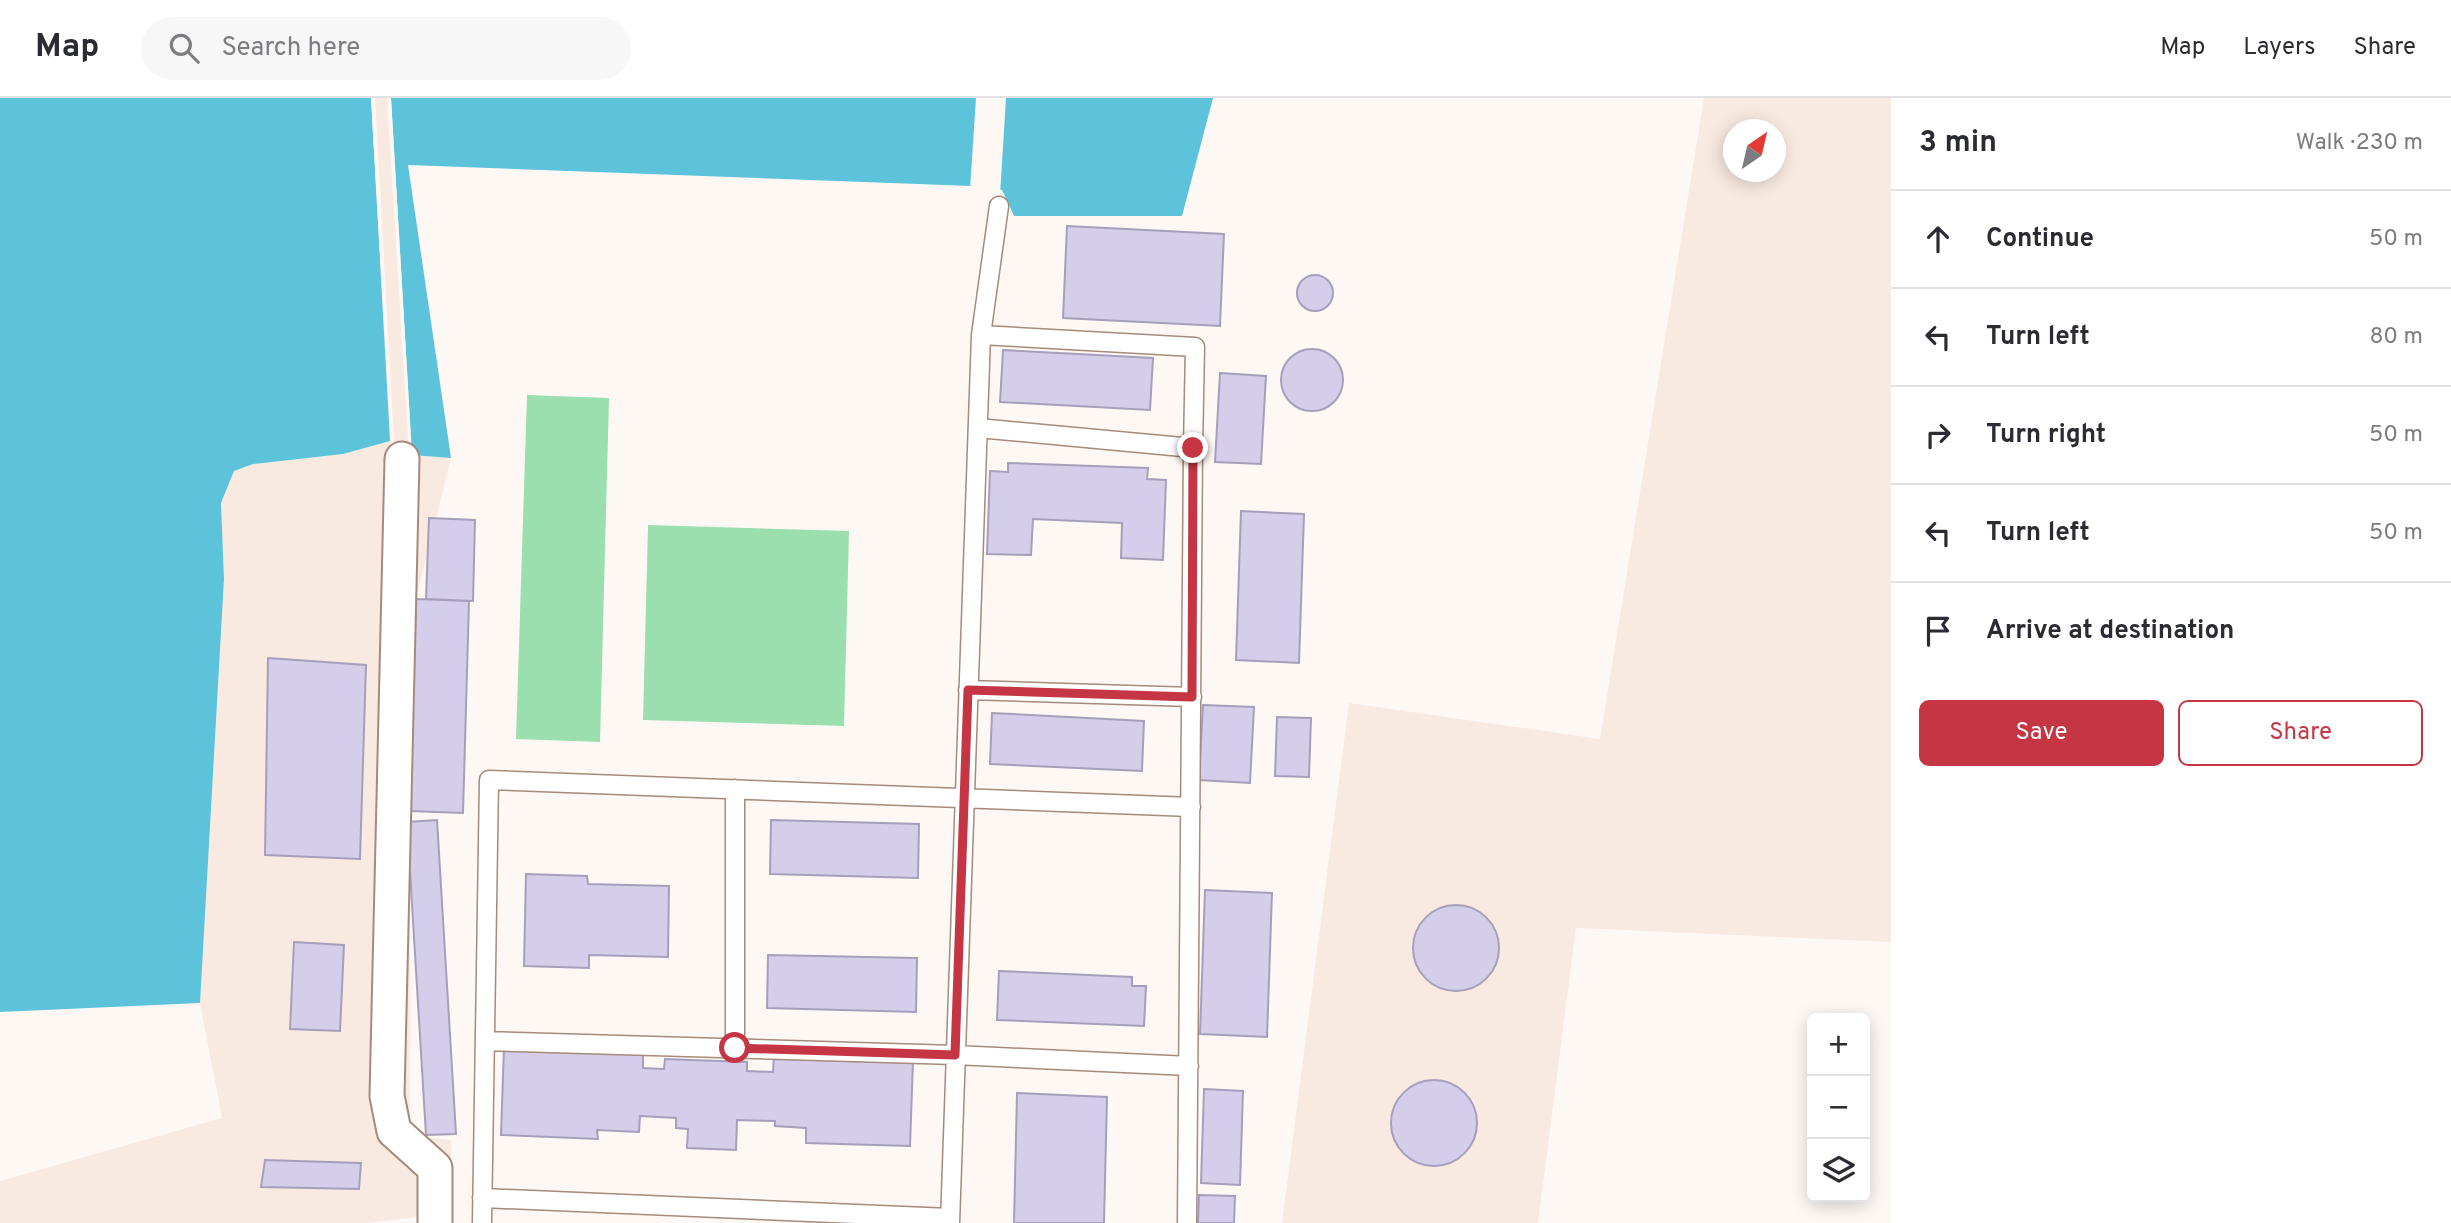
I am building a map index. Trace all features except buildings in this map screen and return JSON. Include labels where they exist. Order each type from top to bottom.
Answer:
[{"type":"street","points":[[402,459],[387,1096],[394,1131],[435,1168],[435,1223]]},
{"type":"lane","points":[[482,1198],[950,1221],[981,335],[999,206]]},
{"type":"lane","points":[[981,335],[1195,347],[1187,1223]]},
{"type":"lane","points":[[978,428],[1193,448]]},
{"type":"lane","points":[[968,690],[1192,697]]},
{"type":"lane","points":[[482,1223],[489,780],[1191,807]]},
{"type":"lane","points":[[735,789],[735,1048]]},
{"type":"lane","points":[[485,1041],[955,1055],[1189,1066]]},
{"type":"shaded area","points":[[371,98],[391,98],[413,455],[451,458],[416,599],[410,811],[410,1136],[451,1140],[451,1223],[418,1223],[418,1217],[365,1223],[0,1223],[0,1181],[222,1118],[200,1003],[224,579],[221,503],[234,471],[253,464],[343,454],[390,441]]},
{"type":"shaded area","points":[[1704,98],[1891,98],[1891,942],[1576,928],[1538,1223],[1282,1223],[1349,703],[1600,739]]},
{"type":"green space","points":[[527,395],[609,398],[600,742],[516,739]]},
{"type":"green space","points":[[648,525],[849,531],[844,726],[643,720]]},
{"type":"water","points":[[0,98],[371,98],[390,441],[343,454],[253,464],[234,471],[221,503],[224,579],[200,1003],[0,1012]]},
{"type":"water","points":[[391,98],[1213,98],[1182,216],[1014,216],[1002,190],[972,186],[408,165],[451,458],[412,455]]},
{"type":"pier","points":[[371,98],[375,98],[394,441],[391,444]]},
{"type":"pier","points":[[387,98],[391,98],[412,455],[409,455]]},
{"type":"pier","points":[[976,98],[1006,98],[1000,195],[970,190]]},
{"type":"route","points":[[735,1048],[955,1055],[968,690],[1192,697],[1193,448]]}]
